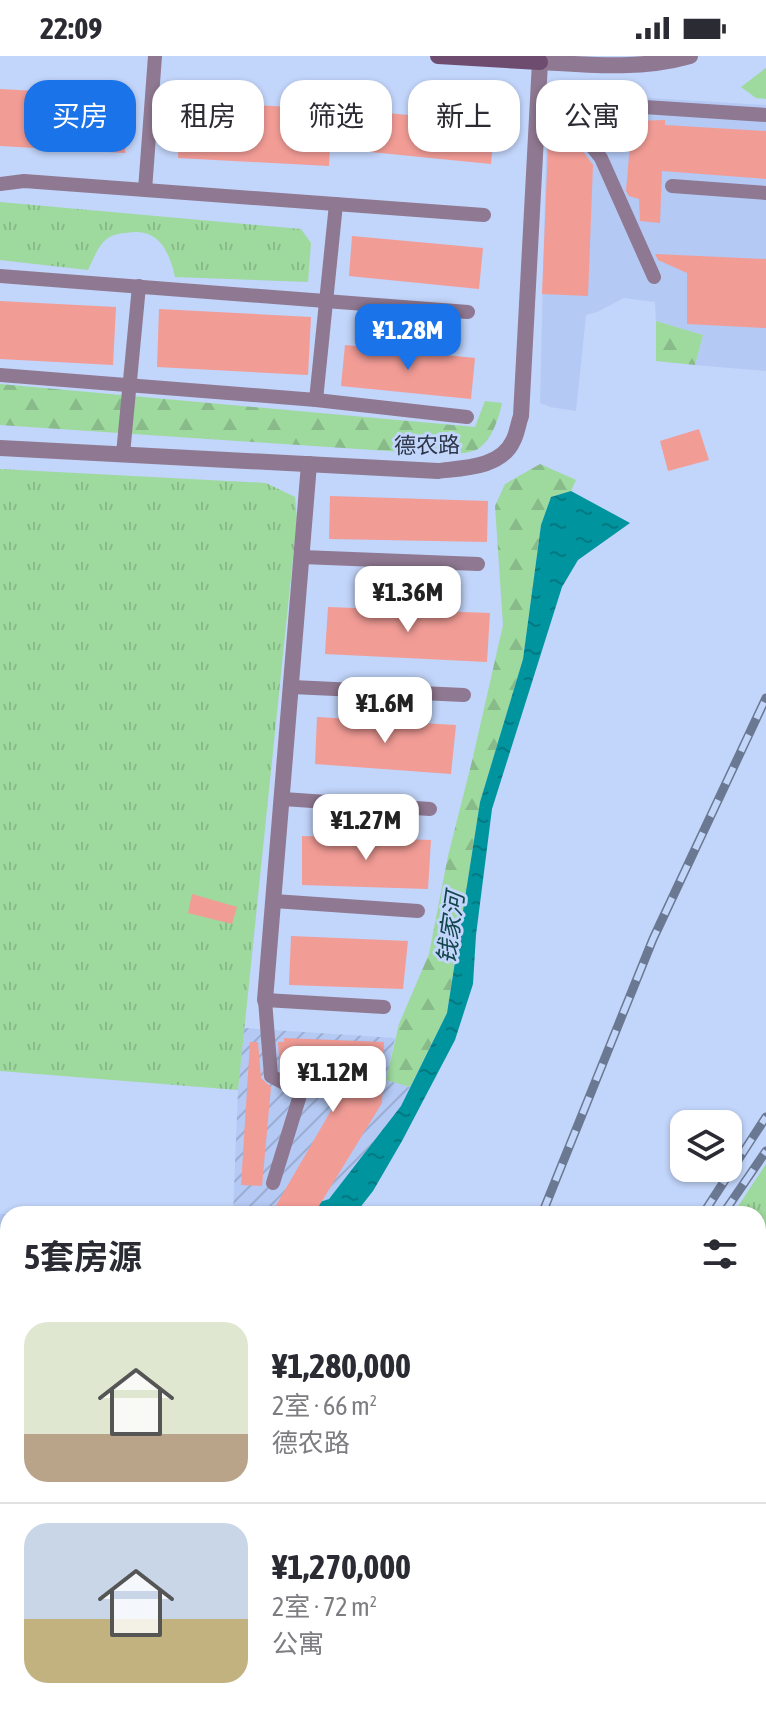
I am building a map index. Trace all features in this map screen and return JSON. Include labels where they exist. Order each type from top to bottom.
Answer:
[{"type":"street","points":[[438,56],[619,66],[669,62],[690,56]]},
{"type":"street","name":"德农路","points":[[540,62],[542,80]]},
{"type":"street","name":"德农路","points":[[0,448],[438,471],[477,466],[500,456],[513,443],[521,416],[540,152]]},
{"type":"street","points":[[265,1000],[309,464]]},
{"type":"lane","points":[[145,190],[155,56]]},
{"type":"lane","points":[[648,108],[766,115]]},
{"type":"lane","points":[[596,152],[654,277]]},
{"type":"lane","points":[[0,184],[24,181],[484,215]]},
{"type":"lane","points":[[672,186],[766,193]]},
{"type":"lane","points":[[316,400],[336,204]]},
{"type":"lane","points":[[0,276],[468,312]]},
{"type":"lane","points":[[123,454],[139,286]]},
{"type":"lane","points":[[0,375],[316,400],[467,417]]},
{"type":"lane","points":[[302,557],[478,564]]},
{"type":"lane","points":[[292,687],[464,695]]},
{"type":"lane","points":[[283,799],[430,809]]},
{"type":"lane","points":[[274,901],[418,911]]},
{"type":"lane","points":[[273,1183],[301,1092],[271,1076],[265,1000],[384,1007]]},
{"type":"shaded area","points":[[648,98],[766,105],[766,371],[695,365],[703,335],[656,321],[655,302],[624,298],[586,315],[576,411],[540,403],[546,152],[648,152]]},
{"type":"shaded area","points":[[244,1028],[395,1038],[386,1080],[410,1087],[401,1106],[329,1199],[308,1206],[233,1206]]},
{"type":"green space","points":[[766,68],[766,99],[756,98],[741,87]]},
{"type":"green space","points":[[0,202],[301,229],[311,243],[308,282],[175,277],[160,243],[154,237],[137,232],[119,234],[104,241],[88,270],[0,260]]},
{"type":"green space","points":[[656,321],[703,335],[695,365],[656,361]]},
{"type":"green space","points":[[0,384],[475,427],[485,401],[502,403],[494,430],[481,447],[448,455],[0,425]]},
{"type":"green space","points":[[540,464],[576,480],[571,491],[551,497],[541,525],[523,659],[480,802],[447,1013],[410,1087],[386,1080],[399,1024],[429,954],[448,856],[503,625],[495,506],[505,484]]},
{"type":"green space","points":[[0,469],[266,483],[295,497],[297,519],[238,1090],[0,1071]]},
{"type":"green space","points":[[766,1164],[766,1206],[738,1206]]},
{"type":"water","points":[[571,491],[630,523],[578,560],[562,587],[492,809],[473,984],[455,1040],[402,1141],[361,1206],[308,1206],[329,1199],[401,1106],[447,1013],[480,802],[523,659],[541,525],[551,497]]},
{"type":"building","points":[[0,89],[24,90],[24,147],[0,146]]},
{"type":"building","points":[[264,106],[280,106],[280,152],[330,152],[329,166],[178,158],[178,152],[264,152]]},
{"type":"building","points":[[392,113],[408,115],[408,152],[492,152],[491,164],[370,152],[392,152]]},
{"type":"building","points":[[665,120],[665,125],[766,131],[766,179],[662,171],[660,223],[640,221],[639,199],[629,196],[626,191],[629,152],[648,152],[648,121]]},
{"type":"building","points":[[548,152],[583,152],[593,165],[588,296],[542,294]]},
{"type":"building","points":[[352,236],[483,248],[479,289],[349,276]]},
{"type":"building","points":[[655,254],[766,259],[766,328],[687,324],[687,273],[658,260]]},
{"type":"building","points":[[0,301],[116,307],[113,365],[0,359]]},
{"type":"building","points":[[159,309],[311,317],[308,375],[157,367]]},
{"type":"building","points":[[345,345],[475,358],[471,399],[341,386]]},
{"type":"building","points":[[699,429],[709,460],[668,471],[660,441]]},
{"type":"building","points":[[330,496],[488,501],[487,542],[329,539]]},
{"type":"building","points":[[328,607],[490,613],[487,662],[325,654]]},
{"type":"building","points":[[317,717],[456,725],[451,774],[315,764]]},
{"type":"building","points":[[302,836],[431,840],[428,889],[302,885]]},
{"type":"building","points":[[192,894],[237,907],[232,924],[188,913]]},
{"type":"building","points":[[291,936],[408,941],[403,989],[289,985]]},
{"type":"building","points":[[284,1038],[384,1042],[382,1103],[319,1206],[276,1206],[354,1071],[280,1069],[278,1042],[284,1042]]},
{"type":"building","points":[[250,1042],[258,1042],[261,1078],[271,1087],[262,1186],[241,1185]]},
{"type":"railway","points":[[545,1206],[653,939],[766,698]]},
{"type":"railway","points":[[708,1206],[766,1117]]},
{"type":"railway","points":[[728,1206],[766,1151]]},
{"type":"water label","name":"钱家河","points":[[451,928]]}]
